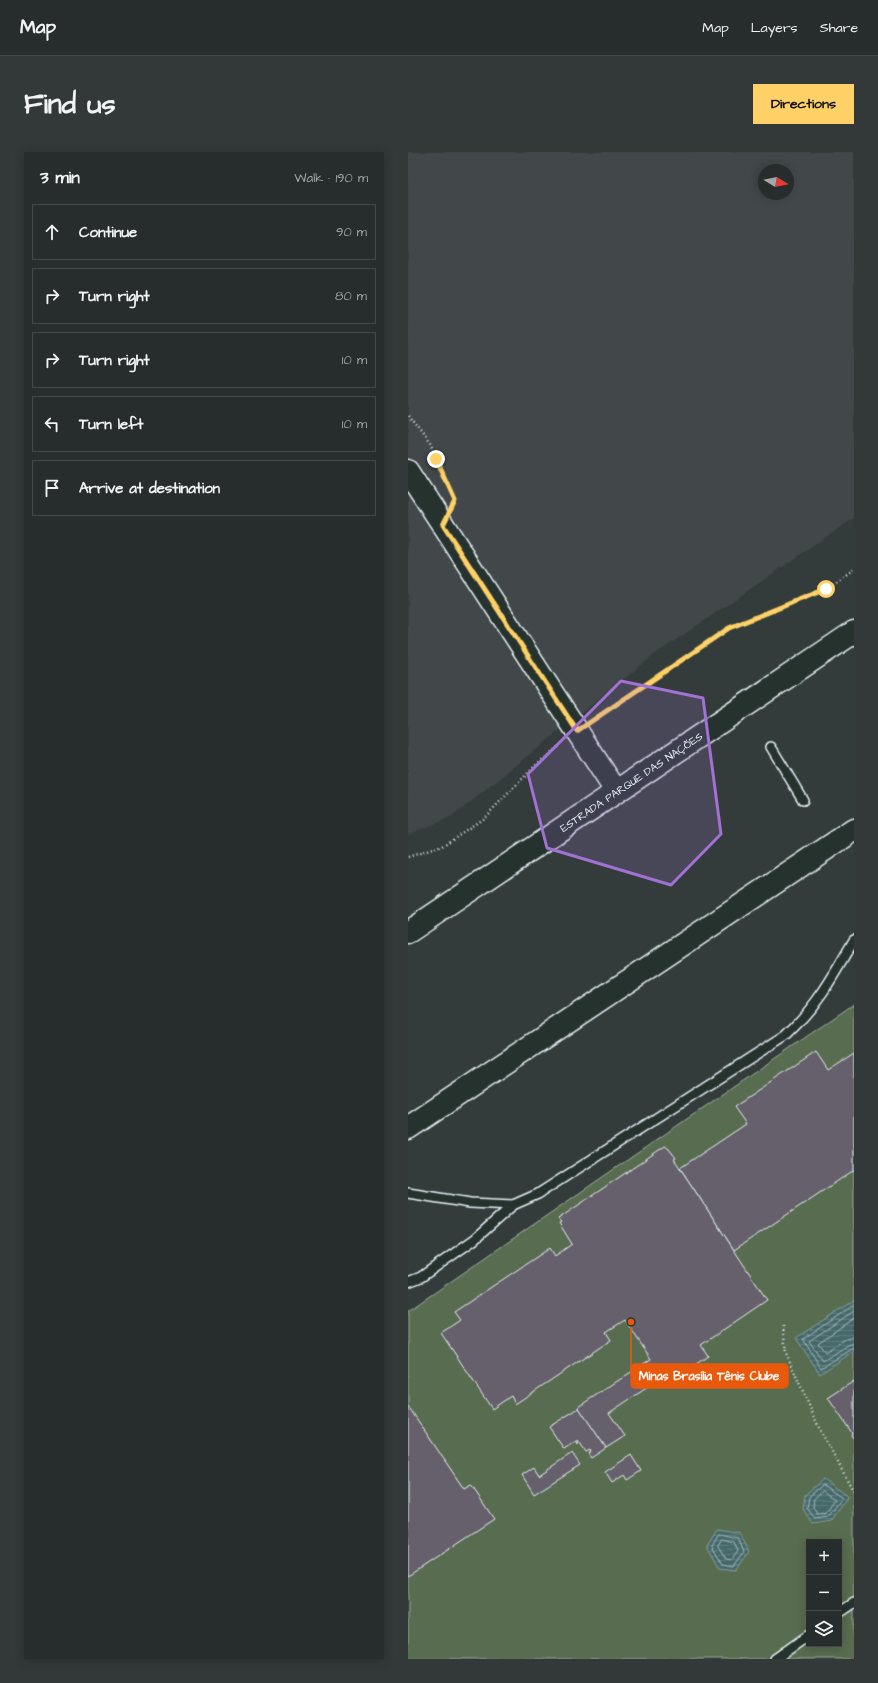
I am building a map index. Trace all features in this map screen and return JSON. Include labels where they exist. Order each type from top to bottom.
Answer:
[{"type":"main road","points":[[408,471],[616,791]]},
{"type":"main road","name":"ESTRADA PARQUE DAS NAÇÕES","points":[[408,932],[568,826],[616,791],[854,632]]},
{"type":"main road","points":[[408,1128],[854,830]]},
{"type":"lane","points":[[771,747],[803,800]]},
{"type":"lane","points":[[408,1282],[421,1277],[475,1239],[513,1205],[538,1194],[786,1035],[805,1018],[821,996],[854,940]]},
{"type":"lane","points":[[408,1193],[470,1203],[513,1205]]},
{"type":"lane","points":[[842,1611],[854,1603]]},
{"type":"lane","points":[[775,1659],[806,1636]]},
{"type":"path","points":[[408,416],[430,445],[455,501],[443,525]]},
{"type":"path","points":[[408,857],[442,846],[484,818],[537,764],[577,731],[729,628],[826,589],[854,569]]},
{"type":"path","points":[[783,1326],[786,1353],[820,1430],[854,1492]]},
{"type":"highlighted area","points":[[621,681],[703,698],[721,834],[671,885],[547,848],[528,774]]},
{"type":"shaded area","points":[[408,152],[854,152],[854,518],[654,655],[452,817],[408,834]]},
{"type":"green space","points":[[854,1004],[854,1659],[408,1659],[408,1311]]},
{"type":"water","points":[[854,1300],[854,1351],[820,1374],[796,1338]]},
{"type":"water","points":[[823,1479],[848,1497],[831,1521],[813,1524],[803,1509],[805,1495]]},
{"type":"water","points":[[717,1529],[740,1533],[749,1552],[736,1570],[720,1568],[707,1545]]},
{"type":"building","points":[[816,1052],[828,1070],[854,1053],[854,1170],[734,1250],[680,1168],[746,1124],[734,1107]]},
{"type":"building","points":[[665,1146],[676,1158],[674,1159],[767,1300],[701,1345],[708,1356],[667,1384],[663,1377],[609,1413],[625,1436],[606,1448],[578,1407],[651,1359],[625,1320],[606,1332],[611,1340],[515,1404],[511,1396],[492,1409],[441,1333],[460,1320],[454,1312],[550,1248],[555,1256],[572,1244],[558,1219]]},
{"type":"building","points":[[854,1381],[854,1439],[851,1435],[852,1433],[828,1398]]},
{"type":"building","points":[[408,1406],[464,1489],[471,1485],[494,1519],[408,1576]]},
{"type":"building","points":[[579,1408],[606,1448],[591,1458],[588,1454],[591,1452],[590,1450],[586,1452],[578,1440],[578,1445],[576,1441],[564,1449],[549,1427]]},
{"type":"building","points":[[572,1453],[580,1465],[534,1494],[522,1475],[534,1467],[539,1475]]},
{"type":"building","points":[[631,1455],[641,1471],[627,1480],[624,1475],[612,1483],[605,1472]]},
{"type":"place","name":"Minas Brasília Tênis Clube","points":[[631,1322]]},
{"type":"route","points":[[436,459],[455,501],[443,525],[577,731],[729,628],[826,589]]}]
